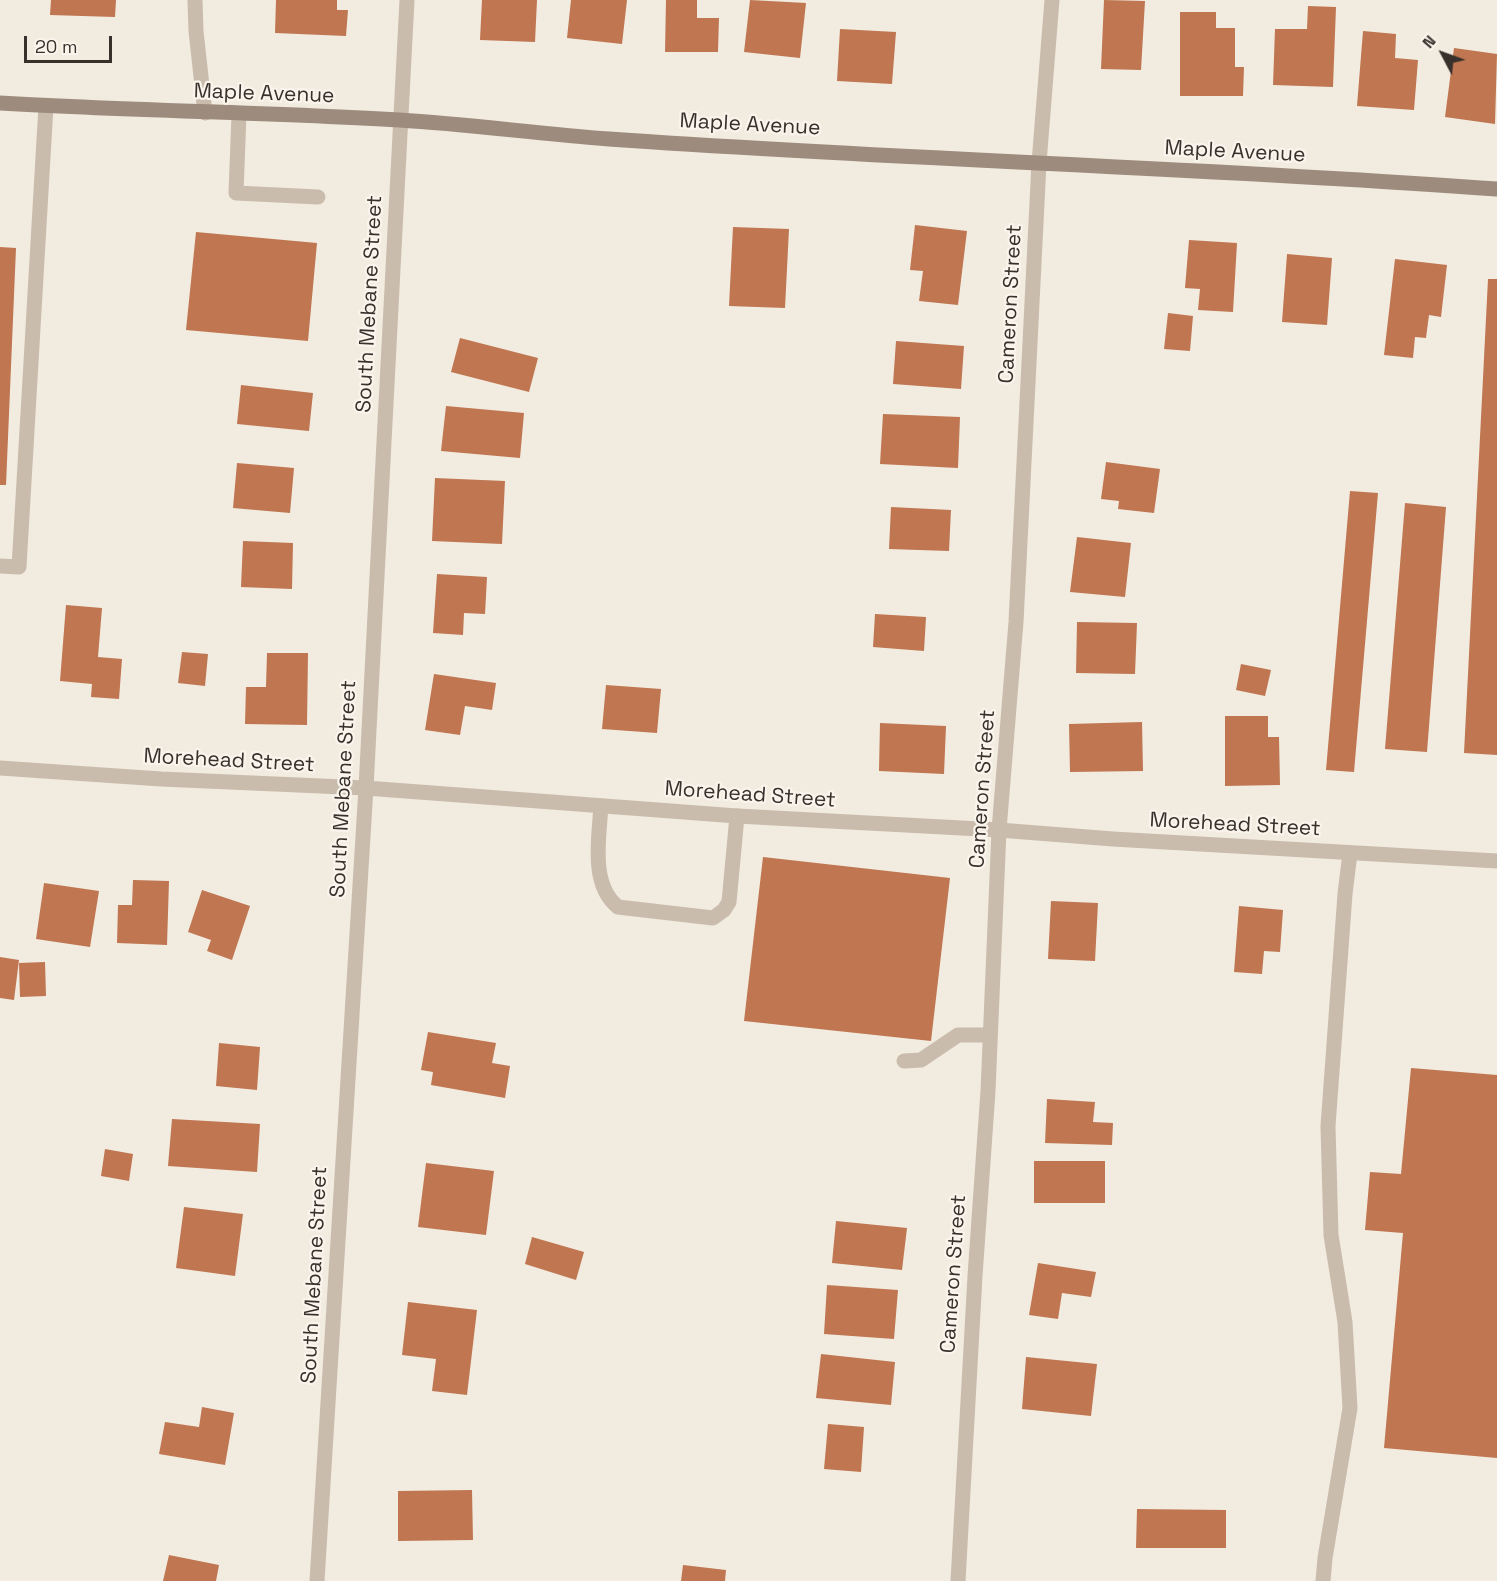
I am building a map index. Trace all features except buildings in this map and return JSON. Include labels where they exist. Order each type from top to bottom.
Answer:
[{"type":"main road","name":"Maple Avenue","points":[[0,103],[401,120],[608,138],[1497,189]]},
{"type":"street","points":[[195,0],[205,113]]},
{"type":"street","name":"South Mebane Street","points":[[317,1581],[366,788],[407,0]]},
{"type":"street","name":"Cameron Street","points":[[958,1581],[990,1035],[999,830],[1017,622],[1039,163],[1052,0]]},
{"type":"street","points":[[0,566],[19,567],[46,106]]},
{"type":"street","points":[[239,114],[236,193],[318,197]]},
{"type":"street","name":"Morehead Street","points":[[0,768],[161,779],[366,788],[737,816],[1497,861]]},
{"type":"street","points":[[601,806],[598,859],[604,890],[610,901],[618,907],[713,918],[724,910],[729,902],[737,816]]},
{"type":"street","points":[[1323,1581],[1350,1408],[1345,1322],[1330,1235],[1328,1126],[1350,853]]},
{"type":"street","points":[[904,1061],[921,1060],[958,1035],[990,1035]]}]
